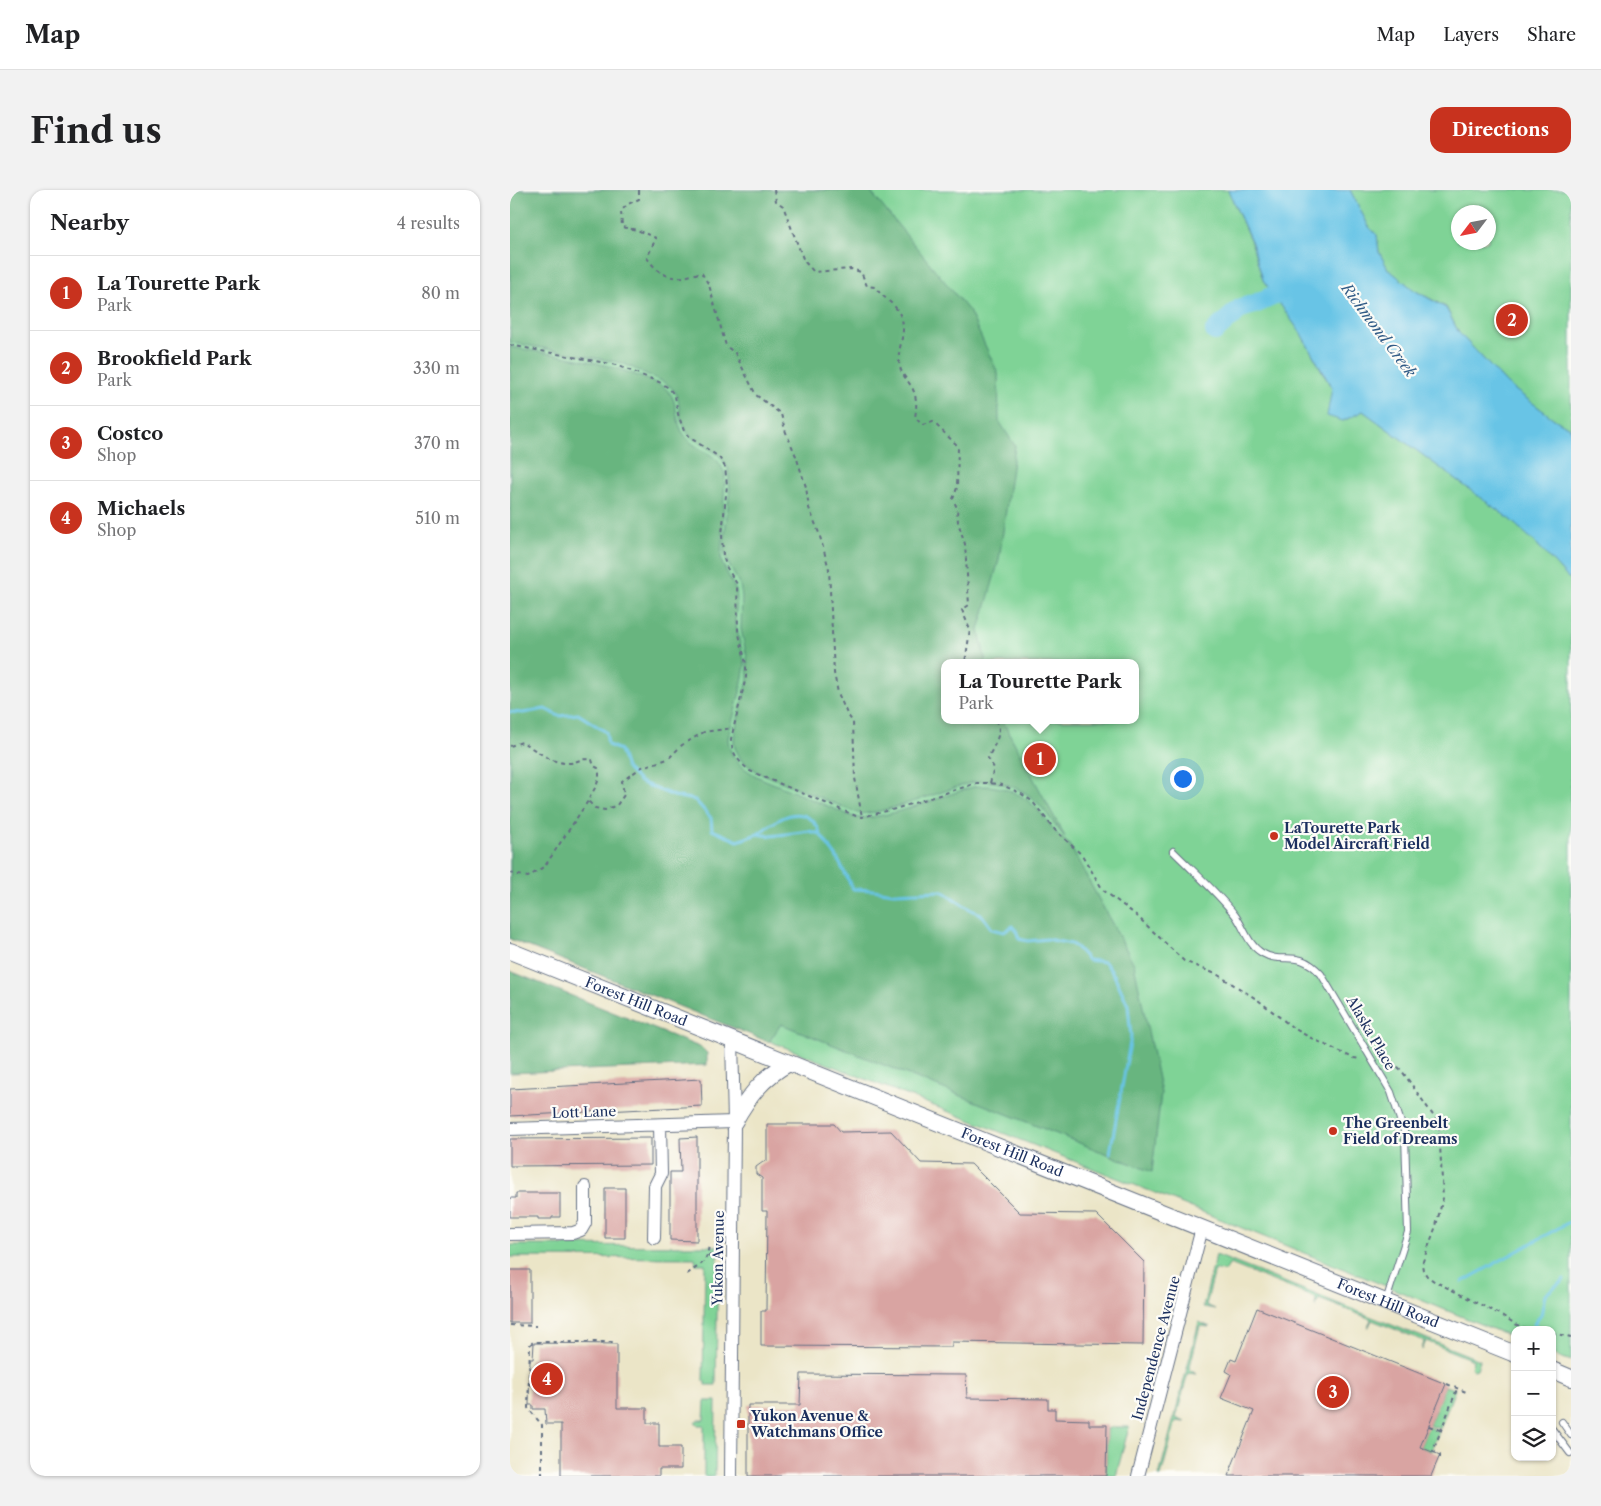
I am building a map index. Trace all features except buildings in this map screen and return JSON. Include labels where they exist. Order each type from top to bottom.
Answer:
[{"type":"street","name":"Forest Hill Road","points":[[510,951],[1511,1352]]},
{"type":"street","name":"Yukon Avenue","points":[[731,1476],[734,1122],[732,1040]]},
{"type":"street","points":[[734,1122],[745,1102],[758,1086],[774,1071],[789,1063]]},
{"type":"street","name":"Lott Lane","points":[[510,1129],[734,1122]]},
{"type":"street","points":[[654,1238],[656,1186],[661,1174],[660,1124]]},
{"type":"street","points":[[510,1234],[573,1233],[580,1230],[585,1223],[585,1187]]},
{"type":"street","name":"Independence Avenue","points":[[1138,1476],[1202,1228]]},
{"type":"street","points":[[1554,1371],[1571,1378]]},
{"type":"lane","name":"Alaska Place","points":[[1173,851],[1218,895],[1236,917],[1253,945],[1261,953],[1272,957],[1303,960],[1312,964],[1333,992],[1346,1018],[1391,1092],[1405,1135],[1408,1232],[1385,1302]]},
{"type":"lane","points":[[1562,1422],[1571,1435]]},
{"type":"lane","points":[[1556,1435],[1570,1454]]},
{"type":"path","points":[[639,190],[639,199],[628,204],[621,211],[622,227],[637,230],[656,238],[647,258],[661,274],[669,277],[687,277],[701,272],[709,285],[726,346],[735,353],[756,396],[781,414],[785,430],[796,456],[806,487],[809,508],[819,533],[829,569],[834,673],[838,694],[847,714],[853,722],[855,778],[862,816]]},
{"type":"path","points":[[774,190],[776,202],[782,206],[804,261],[814,272],[856,270],[861,272],[867,286],[875,287],[880,294],[891,301],[902,320],[903,341],[898,359],[901,374],[913,388],[917,405],[915,417],[922,425],[933,422],[958,446],[957,488],[953,499],[965,544],[969,605],[962,610],[970,630],[966,659]]},
{"type":"path","points":[[510,345],[616,365],[659,382],[669,388],[675,396],[684,432],[719,457],[725,467],[727,485],[722,534],[723,556],[726,568],[737,584],[738,630],[746,664],[746,676],[731,739],[732,748],[740,763],[750,771],[856,816],[895,809],[977,783],[1002,785],[1032,801],[1055,830],[1082,855],[1102,890],[1136,915],[1184,961],[1218,975],[1238,987],[1292,1027],[1308,1036],[1353,1058],[1391,1062],[1402,1071],[1435,1118],[1439,1127],[1443,1198],[1436,1226],[1423,1258],[1423,1270],[1434,1281],[1520,1326]]},
{"type":"path","points":[[990,783],[994,768],[988,758],[999,735],[999,724]]},
{"type":"path","points":[[588,801],[595,808],[606,810],[617,805],[624,795],[622,781],[642,767],[668,759],[682,745],[704,732],[734,728]]},
{"type":"path","points":[[510,746],[522,742],[556,761],[570,764],[585,758],[592,760],[594,766],[598,768],[600,775],[599,782],[588,801],[545,866],[528,877],[510,873]]},
{"type":"path","points":[[708,1257],[709,1244]]},
{"type":"path","points":[[687,1274],[719,1248]]},
{"type":"path","points":[[510,1325],[536,1326]]},
{"type":"path","points":[[1556,1335],[1571,1337]]},
{"type":"path","points":[[542,1476],[542,1425],[528,1408],[530,1345],[534,1342],[615,1342]]},
{"type":"path","points":[[1446,1384],[1466,1392]]},
{"type":"path","points":[[1440,1458],[1440,1454],[1433,1451],[1457,1389]]},
{"type":"path","points":[[1429,1426],[1441,1430]]},
{"type":"green space","points":[[510,190],[1228,190],[1252,244],[1263,280],[1300,332],[1332,389],[1343,421],[1363,411],[1507,517],[1535,542],[1568,578],[1571,578],[1571,1361],[1556,1355],[1556,1326],[1511,1326],[1511,1336],[1150,1191],[510,939]]},
{"type":"green space","points":[[510,190],[869,190],[969,311],[998,373],[999,421],[1015,446],[999,560],[979,630],[985,659],[941,659],[941,724],[1004,724],[1065,837],[1046,812],[1029,795],[1012,786],[993,782],[973,782],[888,809],[860,814],[758,772],[742,761],[735,748],[734,741],[748,680],[747,657],[741,629],[742,596],[740,585],[724,552],[730,489],[728,468],[719,455],[691,437],[687,432],[681,420],[676,393],[664,382],[622,363],[510,342]]},
{"type":"green space","points":[[1350,190],[1571,190],[1571,429],[1554,419],[1507,384],[1459,333],[1446,307],[1414,290],[1388,269],[1379,252],[1377,235],[1369,227]]},
{"type":"green space","points":[[510,347],[598,363],[632,373],[661,386],[668,391],[674,401],[679,425],[685,436],[690,442],[713,456],[722,467],[725,475],[721,556],[722,563],[736,591],[735,621],[745,665],[728,738],[731,751],[737,762],[758,777],[856,818],[883,815],[973,787],[990,786],[1008,790],[1031,803],[1069,844],[1134,964],[1161,1093],[1152,1172],[781,1024],[769,1042],[510,939]]},
{"type":"green space","points":[[510,971],[702,1048],[707,1053],[707,1065],[510,1073]]},
{"type":"green space","points":[[510,1245],[718,1246],[716,1385],[705,1385],[705,1381],[703,1381],[705,1264],[696,1264],[695,1258],[510,1257]]},
{"type":"green space","points":[[1216,1255],[1480,1360],[1477,1369],[1471,1368],[1473,1360],[1426,1341],[1422,1350],[1424,1341],[1372,1320],[1368,1328],[1371,1319],[1319,1299],[1315,1307],[1316,1298],[1230,1264],[1225,1271],[1215,1270],[1206,1305],[1215,1309],[1203,1307]]},
{"type":"green space","points":[[1199,1322],[1210,1327],[1200,1326],[1189,1370],[1197,1374],[1188,1373],[1176,1418],[1185,1422],[1176,1421],[1161,1476],[1159,1476]]},
{"type":"green space","points":[[1445,1386],[1455,1389],[1440,1429],[1429,1425]]},
{"type":"green space","points":[[705,1401],[716,1401],[715,1476],[704,1476],[704,1425],[697,1425],[695,1422],[697,1420],[704,1420]]},
{"type":"green space","points":[[1129,1427],[1116,1476],[1106,1476],[1107,1429]]},
{"type":"green space","points":[[1428,1427],[1439,1431],[1431,1451],[1420,1447]]},
{"type":"water","name":"Richmond Creek","points":[[1228,190],[1350,190],[1369,227],[1377,235],[1379,252],[1388,269],[1414,290],[1446,308],[1459,333],[1507,384],[1554,419],[1571,429],[1571,578],[1568,578],[1535,542],[1507,517],[1363,411],[1343,421],[1327,416],[1332,388],[1300,332],[1263,280],[1252,243]]},
{"type":"waterway","points":[[1215,331],[1241,308],[1255,304],[1297,285]]},
{"type":"waterway","points":[[510,712],[523,713],[545,709],[559,716],[578,714],[606,732],[608,745],[620,750],[626,768],[640,782],[674,796],[695,800],[711,818],[712,830],[738,841],[757,834],[771,836],[809,831],[820,834],[836,856],[853,889],[894,893],[942,891],[971,910],[981,914],[992,929],[1004,932],[1013,926],[1019,939],[1028,941],[1047,939],[1071,944],[1088,960],[1105,962],[1114,975],[1128,1005],[1131,1037],[1110,1153]]},
{"type":"waterway","points":[[758,834],[784,817],[798,814],[812,820],[820,834]]},
{"type":"waterway","points":[[1462,1282],[1571,1221]]},
{"type":"waterway","points":[[1534,1324],[1541,1315],[1545,1295],[1564,1279]]},
{"type":"place","name":"Brookfield Park","points":[[1512,320]]},
{"type":"place","name":"La Tourette Park","points":[[1040,759]]},
{"type":"place","name":"LaTourette Park Model Aircraft Field","points":[[1274,836]]},
{"type":"place","name":"The Greenbelt Field of Dreams","points":[[1333,1131]]},
{"type":"place","name":"Michaels","points":[[547,1379]]},
{"type":"place","name":"Costco","points":[[1333,1392]]},
{"type":"place","name":"Yukon Avenue & Watchmans Office","points":[[741,1424]]}]
